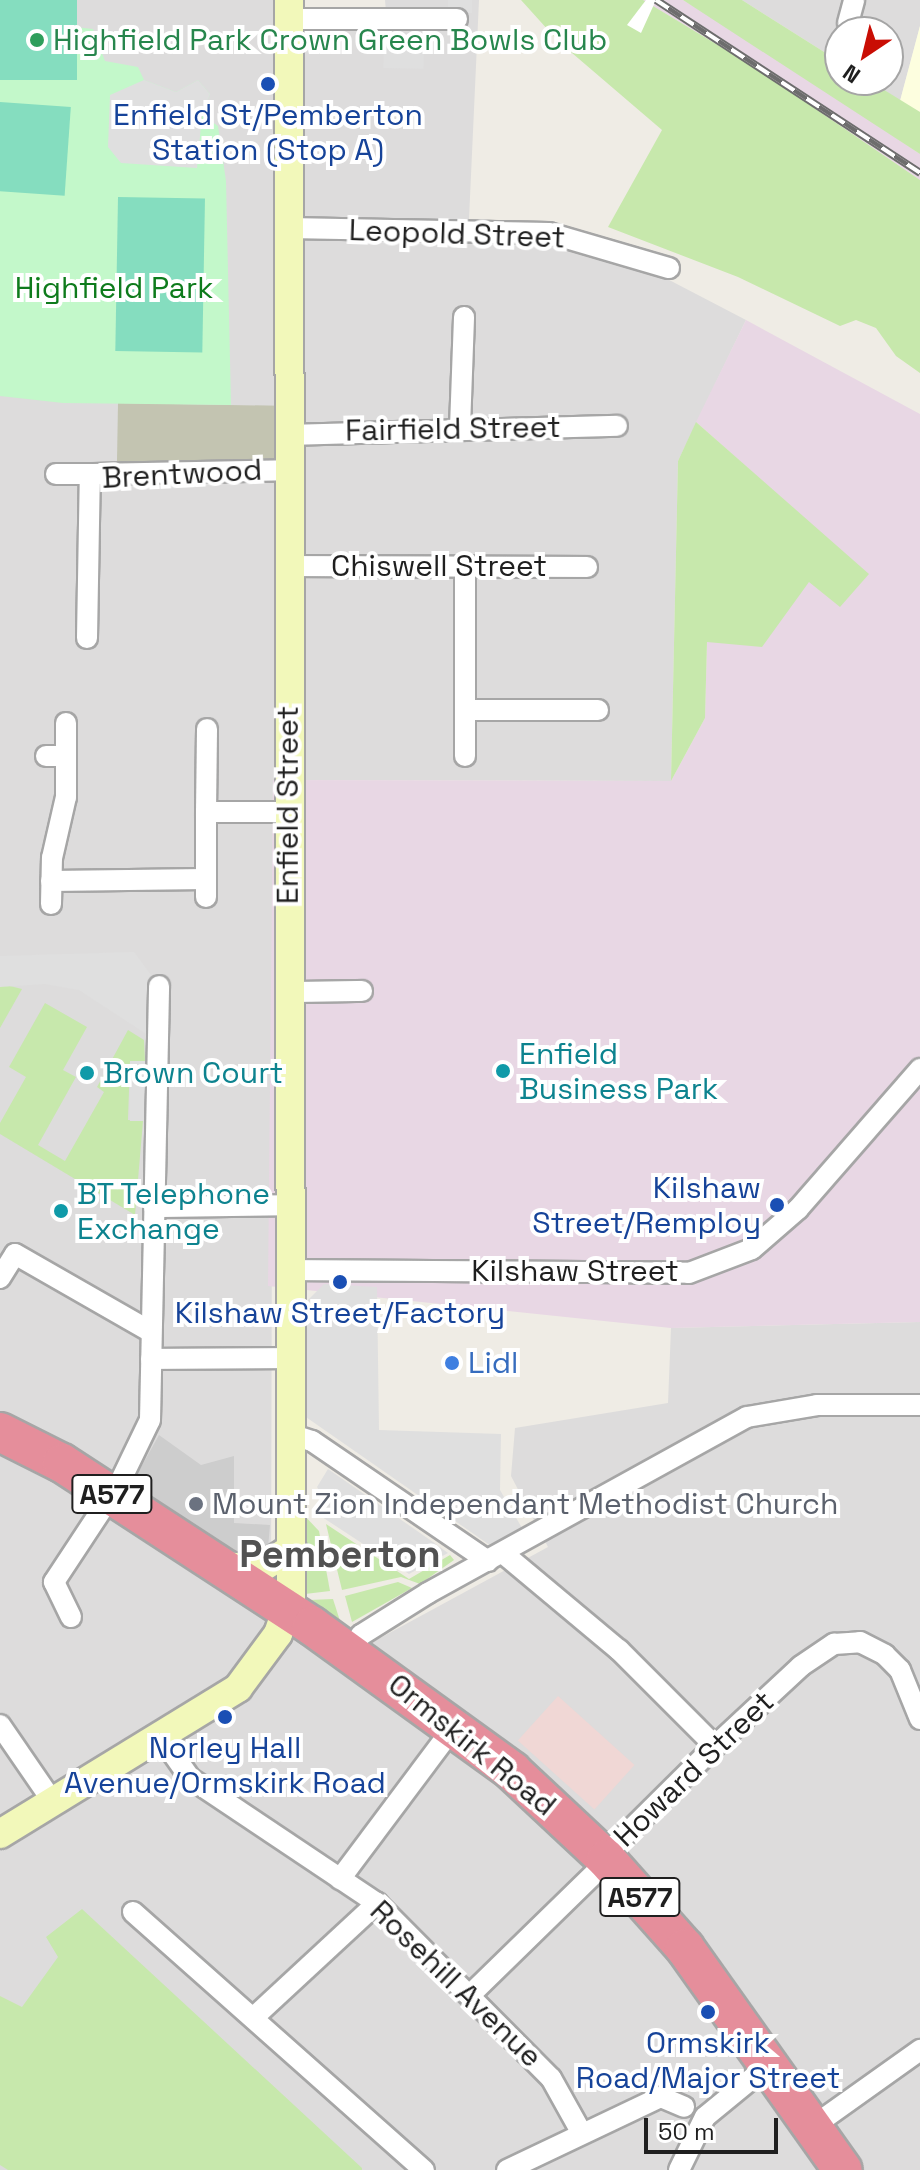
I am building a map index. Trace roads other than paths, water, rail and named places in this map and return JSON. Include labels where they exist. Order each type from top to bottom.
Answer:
[{"type":"highway","name":"Ormskirk Road","points":[[0,1432],[112,1494],[455,1725],[606,1859],[685,1948],[843,2170]]},
{"type":"street","points":[[289,10],[457,19]]},
{"type":"street","name":"Enfield Street","points":[[0,1834],[238,1688],[273,1644],[287,1610],[292,1548],[287,1433],[292,1270],[288,812],[289,10]]},
{"type":"street","name":"Leopold Street","points":[[289,228],[549,233],[669,268]]},
{"type":"street","points":[[460,427],[464,317]]},
{"type":"street","name":"Fairfield Street","points":[[289,435],[460,427],[617,426]]},
{"type":"street","name":"Brentwood","points":[[87,638],[90,474],[290,470]]},
{"type":"street","points":[[56,474],[90,474]]},
{"type":"street","points":[[465,565],[465,756]]},
{"type":"street","name":"Chiswell Street","points":[[290,566],[587,567]]},
{"type":"street","points":[[466,710],[598,710]]},
{"type":"street","points":[[51,904],[51,881],[65,809],[56,756],[66,723]]},
{"type":"street","points":[[51,881],[206,888],[207,729]]},
{"type":"street","points":[[206,812],[288,812]]},
{"type":"street","points":[[71,1617],[54,1582],[146,1437],[151,1359],[159,986]]},
{"type":"street","points":[[291,992],[362,991]]},
{"type":"street","name":"Kilshaw Street","points":[[292,1270],[689,1273],[752,1249],[798,1209],[920,1069]]},
{"type":"street","points":[[154,1207],[292,1205]]},
{"type":"street","points":[[0,1278],[7,1251],[151,1332]]},
{"type":"street","points":[[151,1359],[287,1358]]},
{"type":"street","points":[[349,1651],[361,1635],[747,1417],[817,1405],[920,1405]]},
{"type":"street","points":[[287,1433],[312,1441],[496,1558],[619,1650],[715,1746]]},
{"type":"street","points":[[220,1565],[260,1569],[292,1548]]},
{"type":"street","name":"Howard Street","points":[[472,1993],[715,1746],[801,1666],[834,1644],[860,1642],[885,1655],[900,1670],[920,1719]]},
{"type":"street","points":[[0,1725],[53,1802]]},
{"type":"street","points":[[340,1879],[455,1725]]},
{"type":"street","name":"Rosehill Avenue","points":[[161,1737],[190,1778],[377,1903],[472,1993],[551,2078],[581,2132]]},
{"type":"street","points":[[254,2017],[377,1903]]},
{"type":"street","points":[[133,1912],[424,2170]]},
{"type":"street","points":[[812,2127],[920,2050]]},
{"type":"street","points":[[679,2170],[705,2117],[767,2066]]},
{"type":"street","points":[[507,2170],[581,2132],[661,2097],[684,2107]]},
{"type":"railway","points":[[656,0],[920,173]]},
{"type":"place","name":"Highfield Park Crown Green Bowls Club","points":[[37,40]]},
{"type":"place","name":"Enfield St/Pemberton Station (Stop A)","points":[[268,84]]},
{"type":"place","name":"Enfield Business Park","points":[[503,1071]]},
{"type":"place","name":"Brown Court","points":[[87,1073]]},
{"type":"place","name":"Kilshaw Street/Remploy","points":[[777,1205]]},
{"type":"place","name":"BT Telephone Exchange","points":[[61,1211]]},
{"type":"place","name":"Kilshaw Street/Factory","points":[[340,1282]]},
{"type":"place","name":"Lidl","points":[[452,1363]]},
{"type":"place","name":"Mount Zion Independant Methodist Church","points":[[196,1504]]},
{"type":"place","name":"Norley Hall Avenue/Ormskirk Road","points":[[225,1717]]},
{"type":"place","name":"Ormskirk Road/Major Street","points":[[708,2012]]},
{"type":"district","name":"Pemberton","points":[[340,1555]]},
{"type":"park label","name":"Highfield Park","points":[[114,288]]}]
